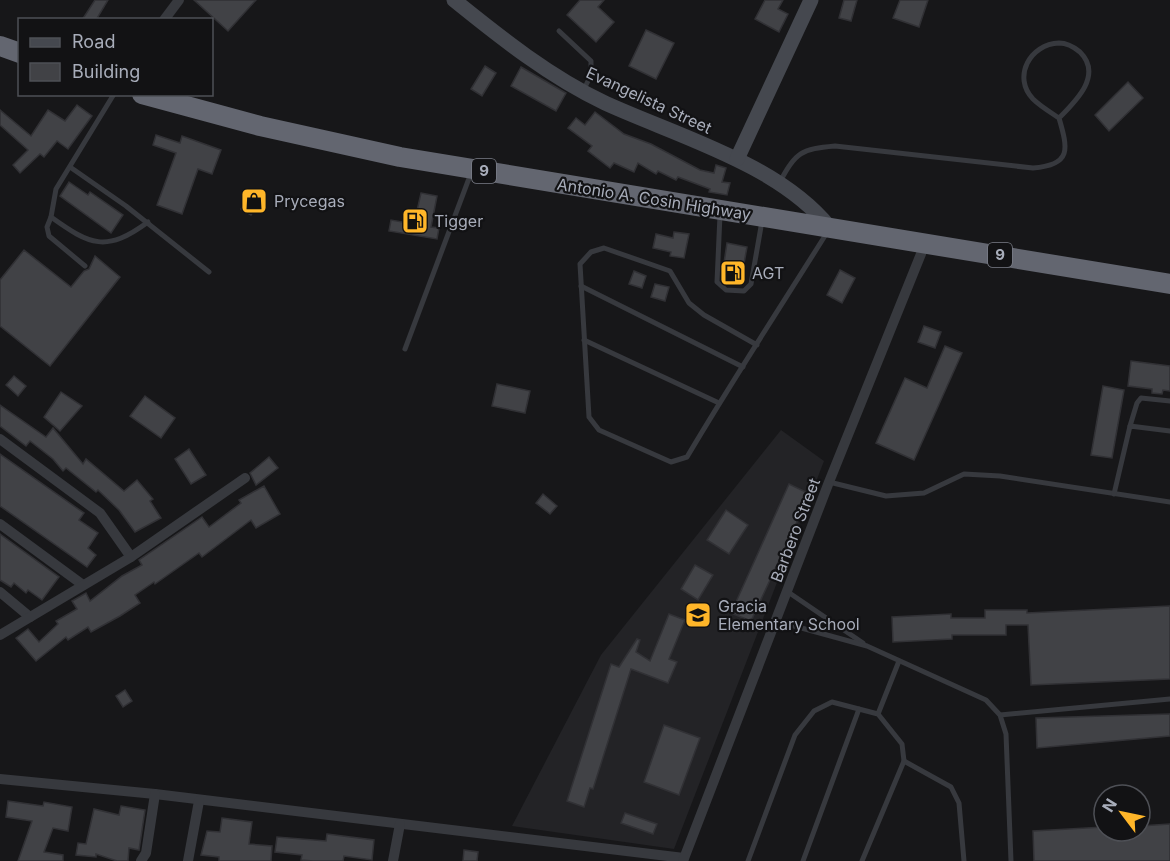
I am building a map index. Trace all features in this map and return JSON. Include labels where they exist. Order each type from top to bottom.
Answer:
[{"type":"highway","points":[[0,46],[18,52]]},
{"type":"highway","name":"Antonio A. Cosin Highway","points":[[150,96],[319,139],[473,169],[1170,284]]},
{"type":"street","points":[[166,18],[179,0]]},
{"type":"street","points":[[737,159],[811,0]]},
{"type":"street","name":"Evangelista Street","points":[[459,1],[540,65],[603,102],[737,159],[816,211],[830,228]]},
{"type":"street","name":"Barbero Street","points":[[684,859],[829,482],[925,244]]},
{"type":"street","points":[[0,439],[100,513],[131,557]]},
{"type":"street","points":[[0,635],[131,557],[245,478]]},
{"type":"street","points":[[0,524],[82,585]]},
{"type":"street","points":[[0,592],[30,617]]},
{"type":"street","points":[[0,779],[155,794],[684,859]]},
{"type":"street","points":[[141,861],[146,853],[155,794]]},
{"type":"street","points":[[188,861],[199,801]]},
{"type":"street","points":[[393,861],[400,824]]},
{"type":"lane","points":[[559,30],[591,61],[591,75],[584,91]]},
{"type":"lane","points":[[778,184],[798,154],[811,148],[835,146],[1033,168],[1049,167],[1063,158],[1066,150],[1059,118],[1033,99],[1024,87],[1022,76],[1025,64],[1033,56],[1056,43],[1076,49],[1084,56],[1089,74],[1084,90],[1059,118]]},
{"type":"lane","points":[[85,266],[49,236],[46,227],[51,217],[56,189],[113,96]]},
{"type":"lane","points":[[70,167],[148,222],[209,272]]},
{"type":"lane","points":[[405,349],[473,169]]},
{"type":"lane","points":[[720,210],[717,282],[726,290],[744,291],[751,284],[763,217]]},
{"type":"lane","points":[[51,217],[75,234],[98,243],[113,243],[132,234],[148,222]]},
{"type":"lane","points":[[757,345],[704,315],[689,303],[670,271],[604,248],[591,252],[580,264],[589,417],[599,430],[671,462],[687,457],[719,403],[757,345],[830,228]]},
{"type":"lane","points":[[581,286],[743,367]]},
{"type":"lane","points":[[585,340],[719,403]]},
{"type":"lane","points":[[1114,494],[1137,403],[1141,399],[1170,401]]},
{"type":"lane","points":[[1130,426],[1170,431]]},
{"type":"lane","points":[[829,482],[886,496],[924,493],[964,474],[991,475],[1170,502]]},
{"type":"lane","points":[[788,592],[867,646],[986,700],[1000,715],[1006,734],[1011,861]]},
{"type":"lane","points":[[776,621],[867,646]]},
{"type":"lane","points":[[878,714],[899,661]]},
{"type":"lane","points":[[1000,715],[1170,699]]},
{"type":"lane","points":[[748,861],[795,735],[814,711],[832,702],[878,714],[902,744],[904,761],[862,861]]},
{"type":"lane","points":[[803,861],[859,709]]},
{"type":"lane","points":[[904,761],[951,787],[959,803],[964,861]]},
{"type":"shaded area","name":"Gracia Elementary School","points":[[781,430],[824,461],[674,849],[512,826],[601,655]]},
{"type":"building","points":[[95,0],[108,0],[97,18],[83,18]]},
{"type":"building","points":[[194,0],[256,0],[228,31]]},
{"type":"building","points":[[580,0],[604,0],[598,7],[614,22],[596,42],[567,15]]},
{"type":"building","points":[[765,0],[783,0],[778,9],[788,14],[779,32],[755,19]]},
{"type":"building","points":[[844,0],[857,0],[851,21],[839,18]]},
{"type":"building","points":[[900,0],[928,0],[919,27],[893,18]]},
{"type":"building","points":[[646,30],[674,43],[656,79],[629,66]]},
{"type":"building","points":[[485,66],[496,73],[482,96],[471,89]]},
{"type":"building","points":[[521,67],[566,93],[556,111],[511,86]]},
{"type":"building","points":[[1128,82],[1143,98],[1109,131],[1095,115]]},
{"type":"building","points":[[77,105],[92,116],[68,149],[57,141],[44,157],[40,154],[20,173],[13,165],[28,150],[0,125],[0,110],[31,136],[48,110],[65,121]]},
{"type":"building","points":[[595,112],[624,134],[651,144],[700,170],[714,173],[716,165],[726,168],[722,182],[730,183],[727,195],[709,192],[710,189],[678,177],[676,180],[658,171],[656,174],[638,163],[634,172],[614,163],[610,168],[588,151],[592,146],[568,128],[576,118],[585,125]]},
{"type":"building","points":[[156,135],[180,143],[182,136],[221,150],[212,174],[198,169],[182,214],[157,205],[176,153],[153,145]]},
{"type":"building","points":[[69,182],[88,195],[90,192],[123,215],[111,233],[60,196]]},
{"type":"building","points":[[421,193],[437,196],[431,227],[439,228],[437,239],[389,231],[391,220],[414,224]]},
{"type":"building","points":[[252,194],[261,200],[251,215],[241,209]]},
{"type":"building","points":[[674,232],[689,234],[684,258],[670,256],[671,252],[653,248],[656,234],[673,238]]},
{"type":"building","points":[[727,243],[747,247],[741,280],[722,276]]},
{"type":"building","points":[[24,250],[71,287],[84,271],[89,269],[95,256],[120,277],[50,366],[0,326],[0,280]]},
{"type":"building","points":[[840,270],[855,278],[842,303],[827,295]]},
{"type":"building","points":[[634,271],[646,276],[642,288],[629,284]]},
{"type":"building","points":[[655,284],[669,287],[665,301],[651,297]]},
{"type":"building","points":[[924,326],[941,332],[935,348],[918,342]]},
{"type":"building","points":[[945,346],[962,353],[914,460],[876,443],[905,378],[927,388]]},
{"type":"building","points":[[1131,361],[1170,366],[1170,391],[1163,390],[1162,394],[1152,393],[1152,389],[1128,386]]},
{"type":"building","points":[[14,376],[26,386],[18,396],[6,385]]},
{"type":"building","points":[[497,384],[530,391],[525,413],[492,406]]},
{"type":"building","points":[[1103,386],[1124,390],[1112,458],[1091,455]]},
{"type":"building","points":[[61,392],[82,406],[60,431],[44,417]]},
{"type":"building","points":[[145,396],[175,418],[161,438],[130,416]]},
{"type":"building","points":[[0,405],[46,437],[53,428],[83,464],[86,459],[124,491],[137,480],[153,499],[150,501],[161,518],[135,532],[119,510],[98,490],[96,492],[66,468],[63,471],[53,459],[30,441],[26,446],[0,426]]},
{"type":"building","points":[[189,449],[206,475],[191,484],[175,459]]},
{"type":"building","points":[[0,454],[84,513],[79,520],[98,533],[88,548],[96,555],[87,567],[0,506]]},
{"type":"building","points":[[269,457],[278,468],[256,485],[250,473]]},
{"type":"building","points":[[789,484],[810,494],[751,621],[731,613]]},
{"type":"building","points":[[264,486],[280,514],[256,528],[251,520],[202,557],[199,553],[135,595],[140,603],[120,616],[91,632],[88,627],[68,640],[66,637],[36,661],[16,638],[28,629],[39,642],[58,624],[56,621],[77,609],[72,601],[86,593],[90,601],[122,576],[142,565],[139,560],[202,517],[209,527],[241,503],[239,500]]},
{"type":"building","points":[[543,494],[557,506],[550,514],[536,503]]},
{"type":"building","points":[[726,510],[748,525],[729,554],[707,540]]},
{"type":"building","points":[[0,534],[59,577],[42,600],[28,590],[26,593],[14,583],[11,587],[0,580]]},
{"type":"building","points":[[695,565],[713,575],[698,600],[681,589]]},
{"type":"building","points":[[1170,606],[1170,679],[1031,685],[1028,625],[1006,625],[1006,635],[952,635],[952,639],[893,642],[892,617],[951,614],[951,618],[985,618],[985,610],[1027,610],[1027,613]]},
{"type":"building","points":[[669,614],[685,620],[669,659],[677,662],[668,683],[631,669],[593,789],[590,788],[584,807],[567,801],[611,664],[619,667],[637,639],[640,640],[636,652],[650,661]]},
{"type":"building","points":[[125,690],[132,701],[123,707],[116,696]]},
{"type":"building","points":[[1170,714],[1170,736],[1037,748],[1036,718]]},
{"type":"building","points":[[664,725],[700,738],[679,795],[644,782]]},
{"type":"building","points":[[8,801],[43,806],[44,802],[72,807],[68,831],[53,828],[44,852],[63,855],[63,861],[18,861],[32,821],[6,817]]},
{"type":"building","points":[[121,806],[145,810],[139,850],[129,848],[128,861],[117,861],[96,854],[96,857],[76,855],[78,843],[86,844],[94,809],[119,815]]},
{"type":"building","points":[[625,813],[657,824],[653,834],[621,823]]},
{"type":"building","points":[[222,818],[252,822],[249,844],[272,846],[271,861],[219,861],[219,857],[201,855],[207,831],[220,832]]},
{"type":"building","points":[[1170,824],[1170,861],[1034,861],[1033,831],[1092,828],[1092,843],[1152,843],[1152,825]]},
{"type":"building","points":[[327,834],[374,840],[372,860],[344,856],[343,861],[313,861],[301,860],[302,855],[275,852],[277,837],[326,841]]},
{"type":"building","points":[[464,850],[478,852],[477,861],[463,861]]},
{"type":"place","name":"Prycegas","points":[[254,201]]},
{"type":"place","name":"Tigger","points":[[415,221]]},
{"type":"place","name":"AGT","points":[[733,273]]},
{"type":"place","name":"Gracia Elementary School","points":[[698,615]]}]
